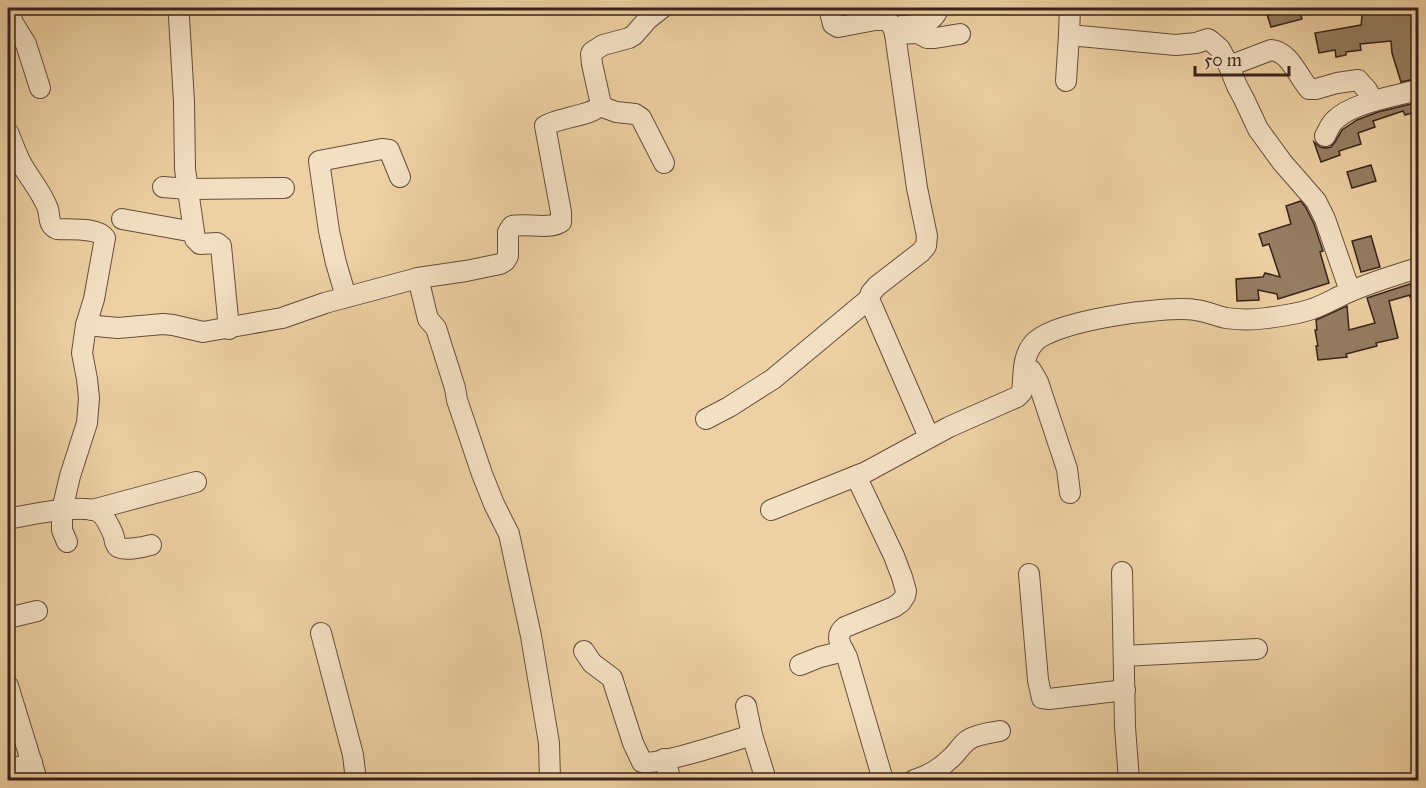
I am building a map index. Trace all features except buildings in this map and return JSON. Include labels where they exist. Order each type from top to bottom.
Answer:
[{"type":"street","points":[[8,8],[13,23],[26,44],[40,88]]},
{"type":"street","points":[[600,105],[592,52],[603,45],[634,35],[662,8]]},
{"type":"street","points":[[706,419],[773,379],[869,299],[877,286],[926,246],[925,225],[917,188],[894,31],[886,21],[881,20],[838,27],[833,24],[829,8]]},
{"type":"street","points":[[894,31],[927,22],[934,18],[939,8]]},
{"type":"street","points":[[1066,81],[1070,8]]},
{"type":"street","points":[[179,17],[185,169],[194,232],[200,244],[217,243],[220,246],[229,329]]},
{"type":"street","points":[[894,31],[918,33],[927,38],[960,34]]},
{"type":"street","points":[[1070,35],[1176,45],[1208,39],[1216,44],[1229,66],[1258,129],[1282,162],[1316,201],[1325,219],[1350,291]]},
{"type":"street","points":[[1229,66],[1275,50],[1283,54],[1309,89],[1316,90],[1337,83],[1358,80],[1373,101]]},
{"type":"street","points":[[1325,136],[1334,120],[1353,108],[1419,90]]},
{"type":"street","points":[[600,105],[616,112],[631,112],[641,118],[664,163]]},
{"type":"street","points":[[86,325],[118,328],[163,324],[203,332],[229,329],[282,318],[307,308],[418,278],[466,272],[500,264],[508,256],[508,232],[512,226],[532,224],[552,226],[561,222],[545,126],[550,122],[586,113],[600,105]]},
{"type":"street","points":[[8,132],[21,163],[44,201],[52,228],[91,231],[101,233],[105,238],[82,353],[89,398],[87,423],[62,510],[62,530],[67,542]]},
{"type":"street","points":[[346,297],[329,231],[320,161],[382,149],[389,150],[400,177]]},
{"type":"street","points":[[163,187],[284,188]]},
{"type":"street","points":[[122,219],[194,232]]},
{"type":"street","points":[[771,510],[856,476],[929,437],[1017,397],[1022,392],[1024,368],[1034,341],[1065,327],[1087,320],[1194,309],[1226,318],[1264,319],[1312,309],[1386,277],[1419,268]]},
{"type":"street","points":[[418,278],[428,319],[436,328],[482,474],[509,534],[531,636],[549,743],[549,780]]},
{"type":"street","points":[[869,299],[929,437]]},
{"type":"street","points":[[1024,368],[1031,370],[1038,382],[1066,469],[1070,493]]},
{"type":"street","points":[[856,476],[894,556],[906,591],[901,602],[894,607],[841,630],[839,635],[839,642],[844,651],[883,780]]},
{"type":"street","points":[[8,519],[62,510],[92,510],[196,482]]},
{"type":"street","points":[[92,510],[99,512],[105,518],[118,547],[151,545]]},
{"type":"street","points":[[1122,572],[1125,727],[1130,780]]},
{"type":"street","points":[[1029,574],[1038,680],[1042,698],[1125,690]]},
{"type":"street","points":[[8,618],[37,611]]},
{"type":"street","points":[[321,633],[353,755],[356,780]]},
{"type":"street","points":[[1124,656],[1257,650]]},
{"type":"street","points":[[584,651],[592,663],[612,678],[633,743],[640,760],[644,763],[676,757],[752,735]]},
{"type":"street","points":[[800,665],[844,651]]},
{"type":"street","points":[[8,686],[34,771],[8,771]]},
{"type":"street","points":[[746,706],[766,780]]},
{"type":"street","points":[[914,780],[930,775],[953,757],[968,741],[1000,731]]},
{"type":"street","points":[[663,759],[671,780]]}]
